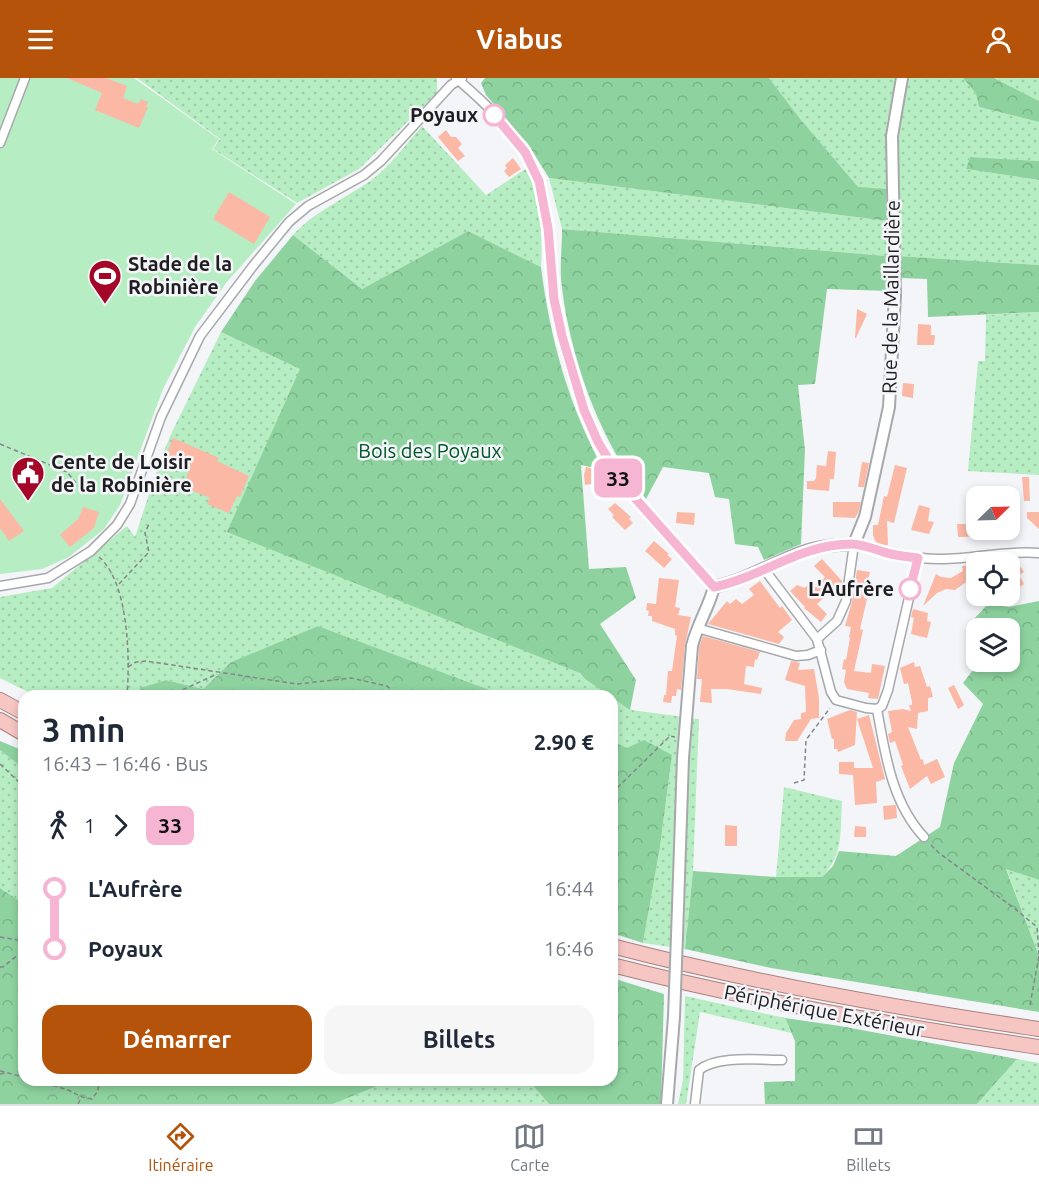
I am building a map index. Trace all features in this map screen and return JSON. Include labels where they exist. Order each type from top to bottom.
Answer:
[{"type":"highway","points":[[0,700],[18,710]]},
{"type":"highway","points":[[0,720],[18,730]]},
{"type":"highway","points":[[618,947],[753,980],[896,1007],[1039,1029]]},
{"type":"highway","name":"Périphérique Extérieur","points":[[618,967],[711,990],[793,1007],[1039,1047]]},
{"type":"street","points":[[0,143],[25,78]]},
{"type":"street","name":"Rue de la Maillardière","points":[[854,544],[865,517],[890,407],[895,295],[892,136],[902,78]]},
{"type":"street","points":[[0,585],[48,578],[91,551],[117,525],[130,504],[161,417],[201,336],[253,266],[289,222],[308,206],[372,169],[459,79],[516,140],[533,166],[539,181],[548,228],[554,299],[560,327],[584,410],[598,442],[626,488],[714,587]]},
{"type":"street","points":[[817,639],[837,621],[846,601],[854,544]]},
{"type":"street","points":[[714,587],[732,583],[817,548],[854,544],[894,555],[918,558],[941,559],[1022,552],[1039,553]]},
{"type":"street","points":[[764,569],[817,639],[831,692],[836,700],[877,709],[882,706],[888,690],[918,558]]},
{"type":"street","points":[[667,1104],[674,1017],[684,739],[692,646],[697,628],[710,603],[714,587]]},
{"type":"street","points":[[697,628],[796,657],[820,650]]},
{"type":"street","points":[[877,709],[883,744],[896,789],[907,816],[924,837]]},
{"type":"street","points":[[695,1104],[699,1070],[705,1065],[727,1060],[782,1060]]},
{"type":"path","points":[[0,444],[67,472],[85,495]]},
{"type":"path","points":[[118,585],[149,552],[146,533],[149,524]]},
{"type":"path","points":[[91,551],[102,560],[118,585],[124,611],[127,690]]},
{"type":"path","points":[[128,667],[136,662],[146,661],[297,684],[351,678],[387,687],[391,690]]},
{"type":"path","points":[[182,690],[219,673]]},
{"type":"path","points":[[794,783],[804,780],[806,740],[824,720],[836,700]]},
{"type":"path","points":[[618,787],[670,736],[684,739]]},
{"type":"path","points":[[0,764],[18,781]]},
{"type":"path","points":[[924,837],[939,853],[1037,927],[1039,955],[1030,1005]]},
{"type":"path","points":[[0,937],[18,940]]},
{"type":"path","points":[[1,968],[18,955]]},
{"type":"path","points":[[0,1072],[18,1074]]},
{"type":"path","points":[[50,1086],[66,1089],[81,1097],[92,1099],[98,1091],[98,1086]]},
{"type":"path","points":[[78,1104],[81,1097]]},
{"type":"green space","name":"Stade de la Robinière","points":[[0,78],[134,78],[219,139],[212,149],[296,204],[226,283],[195,327],[163,389],[120,505],[104,529],[69,557],[42,569],[0,574]]},
{"type":"green space","points":[[137,78],[437,78],[437,93],[359,169],[297,203],[213,149],[220,139]]},
{"type":"green space","points":[[485,78],[769,78],[858,187],[886,189],[887,221],[549,178],[528,144],[486,95],[481,83]]},
{"type":"green space","points":[[769,78],[896,78],[887,122],[886,189],[858,188]]},
{"type":"green space","points":[[908,78],[963,78],[976,94],[979,107],[1039,122],[1039,161],[970,157],[966,169],[1039,180],[1039,265],[898,256],[897,145]]},
{"type":"green space","points":[[963,78],[994,78],[1039,101],[1039,122],[979,107],[976,94]]},
{"type":"green space","points":[[994,78],[1039,78],[1039,101]]},
{"type":"green space","points":[[422,126],[486,195],[527,168],[540,217],[541,267],[468,231],[362,289],[293,235],[312,218],[374,178]]},
{"type":"green space","points":[[970,157],[1039,161],[1039,180],[966,169]]},
{"type":"green space","points":[[549,178],[887,221],[887,256],[562,229]]},
{"type":"green space","points":[[562,229],[887,256],[889,291],[827,289],[815,384],[798,385],[805,450],[801,544],[764,560],[758,547],[735,544],[729,499],[715,497],[709,473],[663,467],[646,499],[609,441],[581,373],[564,302],[561,273]]},
{"type":"green space","name":"Bois des Poyaux","points":[[468,231],[541,267],[550,320],[563,372],[581,422],[604,470],[581,465],[589,569],[626,567],[636,598],[600,624],[636,680],[630,710],[618,702],[618,690],[601,690],[580,673],[227,532],[300,369],[221,332],[255,281],[293,235],[362,289]]},
{"type":"green space","points":[[898,256],[1039,265],[1039,312],[928,317],[927,279],[900,278]]},
{"type":"green space","points":[[1039,312],[1039,475],[968,471],[978,361],[985,361],[986,315]]},
{"type":"green space","points":[[221,332],[300,369],[585,679],[601,690],[490,690],[318,626],[231,662],[203,689],[166,680],[141,690],[24,690],[0,678],[0,597],[52,588],[127,526],[135,537],[172,432]]},
{"type":"green space","points":[[1039,601],[1039,880],[1006,869],[1039,956],[1039,1012],[771,968],[685,949],[693,871],[776,877],[822,877],[833,866],[839,851],[896,856],[940,827],[954,763],[983,704],[963,683],[971,672],[1020,672],[1020,618],[975,618],[986,606],[1009,607]]},
{"type":"green space","points":[[318,626],[490,690],[140,690],[140,688],[166,680],[203,689],[231,662]]},
{"type":"green space","points":[[618,701],[631,710],[699,719],[693,871],[685,949],[643,943],[660,847],[672,755],[627,749],[618,744]]},
{"type":"green space","points":[[644,740],[672,755],[660,847],[643,943],[618,935],[618,744],[627,748]]},
{"type":"green space","points":[[0,741],[18,748],[18,764],[0,750]]},
{"type":"green space","points":[[0,750],[18,764],[18,900],[0,888]]},
{"type":"green space","points":[[784,787],[842,801],[840,842],[834,860],[822,877],[776,877]]},
{"type":"green space","points":[[1006,868],[1039,880],[1039,956]]},
{"type":"green space","points":[[0,888],[18,900],[18,1086],[377,1086],[333,1104],[0,1104]]},
{"type":"green space","points":[[618,980],[664,994],[661,1104],[549,1104],[533,1086],[618,1086]]},
{"type":"green space","points":[[685,996],[785,1018],[791,1033],[700,1012],[686,1104],[678,1104],[683,1080]]},
{"type":"green space","points":[[785,1018],[1017,1059],[977,1104],[765,1104],[764,1082],[795,1081],[795,1041]]},
{"type":"green space","points":[[1017,1059],[1039,1063],[1039,1104],[977,1104]]},
{"type":"green space","points":[[377,1086],[533,1086],[549,1104],[333,1104]]},
{"type":"building","points":[[67,78],[106,78],[127,86],[123,98],[138,104],[141,99],[148,102],[139,128],[95,110],[102,93]]},
{"type":"building","points":[[446,130],[451,137],[456,137],[462,144],[458,148],[465,156],[458,161],[438,137]]},
{"type":"building","points":[[513,158],[521,169],[509,177],[504,171],[507,168],[505,165]]},
{"type":"building","points":[[229,192],[270,217],[254,244],[213,219]]},
{"type":"building","points":[[857,309],[867,314],[855,338]]},
{"type":"building","points":[[918,324],[931,325],[931,335],[935,335],[934,345],[917,345]]},
{"type":"building","points":[[903,383],[914,384],[913,398],[902,396]]},
{"type":"building","points":[[173,438],[219,458],[217,461],[249,476],[240,497],[237,496],[229,513],[207,504],[210,498],[188,489],[185,481],[191,466],[166,455]]},
{"type":"building","points":[[828,451],[836,452],[834,479],[830,479],[829,491],[807,489],[807,481],[814,481],[816,478],[817,465],[826,466]]},
{"type":"building","points":[[862,462],[869,463],[864,487],[858,487]]},
{"type":"building","points":[[895,465],[907,468],[894,523],[887,521],[888,545],[884,545],[876,543],[873,525],[878,525],[884,496],[887,497]]},
{"type":"building","points":[[586,467],[595,469],[596,483],[585,485]]},
{"type":"building","points":[[1022,477],[1029,477],[1030,501],[1024,501]]},
{"type":"building","points":[[0,499],[24,531],[9,541],[0,528]]},
{"type":"building","points":[[833,502],[861,502],[855,518],[833,517]]},
{"type":"building","points":[[615,503],[631,517],[629,519],[633,523],[625,530],[612,517],[614,515],[608,509]]},
{"type":"building","points":[[919,505],[930,508],[928,521],[934,522],[929,534],[911,530]]},
{"type":"building","points":[[83,507],[99,512],[94,528],[70,547],[60,535],[79,518]]},
{"type":"building","points":[[677,512],[695,513],[694,525],[676,523]]},
{"type":"building","points":[[1027,512],[1039,512],[1039,529],[1027,518]]},
{"type":"building","points":[[957,524],[966,524],[966,537],[958,537]]},
{"type":"building","points":[[654,541],[672,559],[664,568],[645,551]]},
{"type":"building","points":[[822,559],[842,583],[817,604],[827,614],[821,622],[804,608],[790,591],[797,585],[805,588],[808,584],[813,590],[825,577],[814,566]]},
{"type":"building","points":[[962,566],[966,566],[966,582],[955,590],[946,589],[937,593],[923,606],[936,574],[951,578],[963,571]]},
{"type":"building","points":[[857,570],[870,572],[860,629],[863,630],[854,671],[871,673],[872,664],[885,666],[878,699],[868,698],[869,693],[847,689],[844,682],[846,670],[842,669],[844,659],[846,660],[851,627],[845,626],[852,602]]},
{"type":"building","points":[[659,578],[679,580],[675,607],[680,608],[678,615],[691,617],[685,645],[681,690],[677,689],[676,696],[672,696],[671,703],[663,702],[664,695],[666,695],[668,671],[672,671],[677,636],[675,629],[652,621],[652,616],[648,616],[649,611],[646,610],[647,603],[656,604]]},
{"type":"building","points":[[760,581],[792,620],[778,632],[784,637],[779,644],[708,624],[727,601],[730,604],[736,599],[742,604],[754,595],[749,589]]},
{"type":"building","points":[[913,609],[928,613],[927,621],[931,622],[927,638],[911,634]]},
{"type":"building","points":[[703,636],[760,652],[757,660],[755,659],[754,667],[746,666],[744,684],[762,688],[761,694],[711,689],[712,703],[700,702],[702,679],[697,679],[699,647]]},
{"type":"building","points":[[791,661],[800,663],[798,670],[814,669],[819,698],[819,718],[811,719],[797,741],[785,741],[786,733],[794,720],[801,719],[801,713],[806,712],[805,686],[785,680]]},
{"type":"building","points":[[914,662],[915,667],[920,666],[933,697],[928,698],[928,711],[918,713],[917,729],[908,727],[924,765],[937,759],[945,777],[931,784],[927,776],[910,789],[895,741],[890,743],[888,734],[892,732],[888,711],[903,709],[911,711],[909,705],[912,705],[912,702],[908,683],[904,684],[900,668]]},
{"type":"building","points":[[954,685],[964,705],[958,709],[948,688]]},
{"type":"building","points":[[850,710],[857,712],[855,745],[838,752],[834,749],[834,739],[832,739],[827,719]]},
{"type":"building","points":[[869,715],[885,779],[876,782],[877,803],[855,805],[853,775],[839,774],[839,762],[854,762],[854,768],[873,768],[857,719]]},
{"type":"building","points":[[896,805],[897,818],[884,820],[883,806]]},
{"type":"building","points":[[725,825],[737,826],[737,846],[725,846]]},
{"type":"building","points":[[855,826],[866,827],[866,837],[854,837]]},
{"type":"bus line","name":"33","points":[[494,115],[525,152],[539,181],[548,228],[554,299],[562,336],[584,410],[598,442],[626,488],[714,587],[749,577],[817,548],[854,544],[894,555],[918,558],[910,589]]},
{"type":"place","name":"Poyaux","points":[[494,115]]},
{"type":"place","name":"Stade de la Robinière","points":[[105,305]]},
{"type":"place","name":"Cente de Loisir de la Robinière","points":[[28,502]]},
{"type":"place","name":"L'Aufrère","points":[[910,589]]}]
